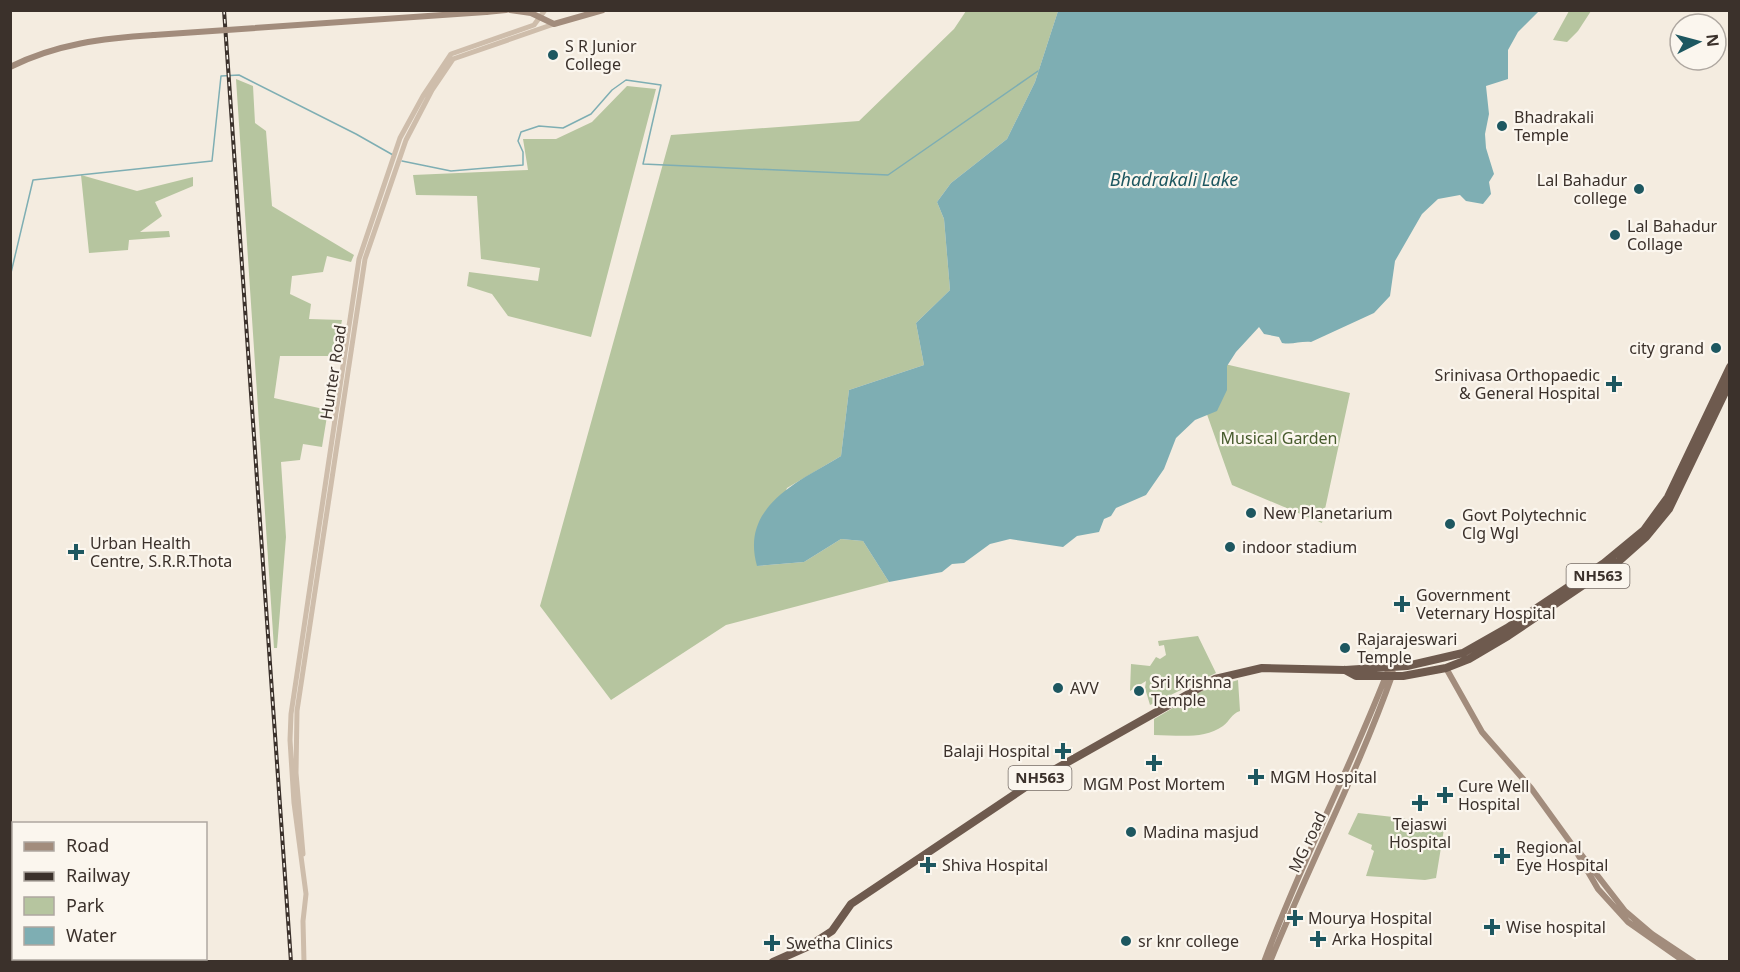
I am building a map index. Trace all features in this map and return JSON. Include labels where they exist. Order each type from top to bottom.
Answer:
[{"type":"highway","name":"NH563","points":[[1345,670],[1356,676],[1389,677],[1446,668],[1497,644],[1592,575],[1644,530],[1668,497],[1730,367]]},
{"type":"highway","name":"NH563","points":[[773,962],[810,946],[832,931],[851,904],[950,835],[1075,756],[1221,677],[1262,668],[1345,670],[1392,667],[1463,653],[1507,628],[1638,545],[1669,508],[1730,382]]},
{"type":"main road","points":[[10,67],[59,48],[104,38],[508,10],[543,14],[554,24]]},
{"type":"main road","name":"Hunter Road","points":[[554,24],[580,13],[603,10]]},
{"type":"main road","name":"MG road","points":[[1270,962],[1306,873],[1356,770],[1392,667]]},
{"type":"main road","points":[[1446,668],[1482,732],[1531,788],[1573,846],[1625,911],[1652,934],[1694,962]]},
{"type":"main road","name":"MG road","points":[[1264,962],[1294,886],[1389,677]]},
{"type":"main road","points":[[1573,846],[1598,889],[1628,922],[1685,962]]},
{"type":"street","name":"Hunter Road","points":[[304,962],[306,890],[294,803],[290,751],[291,714],[354,283],[364,241],[386,189],[403,139],[423,96],[451,54],[534,26],[543,14]]},
{"type":"street","name":"Hunter Road","points":[[403,139],[453,59],[554,24]]},
{"type":"green space","points":[[966,11],[1058,11],[1035,82],[1007,139],[951,183],[937,202],[944,219],[950,290],[916,323],[924,365],[849,390],[841,456],[787,488],[757,566],[804,562],[841,539],[863,541],[889,582],[726,625],[611,700],[540,606],[671,135],[859,121],[954,29]]},
{"type":"green space","points":[[1569,11],[1591,11],[1578,31],[1567,42],[1553,40]]},
{"type":"green space","points":[[236,79],[253,86],[255,123],[266,131],[272,206],[354,255],[351,262],[327,256],[323,272],[292,276],[290,294],[311,304],[309,319],[342,320],[335,356],[280,356],[274,398],[328,410],[322,447],[303,444],[300,460],[281,462],[286,537],[277,648],[274,648]]},
{"type":"green space","points":[[627,86],[656,89],[591,337],[508,316],[492,294],[467,286],[469,272],[538,281],[540,268],[481,259],[477,196],[416,195],[413,175],[528,170],[523,139],[556,139],[592,122]]},
{"type":"green space","points":[[81,175],[137,191],[193,177],[193,186],[155,202],[162,216],[140,232],[169,231],[170,237],[129,240],[128,250],[89,253]]},
{"type":"green space","name":"Musical Garden","points":[[1186,355],[1350,393],[1322,523],[1232,485]]},
{"type":"green space","points":[[1198,636],[1216,673],[1150,705],[1145,688],[1146,681],[1130,691],[1131,664],[1150,666],[1156,657],[1160,659],[1166,655],[1164,645],[1159,646],[1158,641]]},
{"type":"green space","points":[[1238,680],[1240,711],[1223,726],[1198,735],[1154,735],[1154,719],[1202,691]]},
{"type":"green space","points":[[1358,813],[1402,818],[1444,829],[1436,878],[1425,880],[1366,876],[1374,851],[1371,849],[1372,845],[1348,834]]},
{"type":"water","name":"Bhadrakali Lake","points":[[1058,11],[1539,11],[1518,32],[1508,50],[1508,79],[1486,86],[1489,114],[1485,134],[1486,148],[1494,174],[1489,182],[1491,194],[1483,204],[1466,201],[1460,195],[1438,199],[1422,214],[1395,261],[1390,296],[1374,313],[1311,342],[1282,343],[1279,337],[1264,334],[1259,327],[1236,352],[1227,366],[1227,390],[1217,411],[1195,420],[1176,438],[1164,469],[1146,495],[1116,508],[1111,516],[1104,519],[1099,532],[1077,536],[1063,547],[1010,539],[990,544],[964,563],[952,564],[942,572],[889,582],[863,541],[841,539],[804,562],[757,566],[754,545],[757,527],[765,512],[791,486],[841,456],[849,390],[924,365],[916,323],[950,290],[944,219],[937,202],[951,183],[1007,139],[1035,82]]},
{"type":"waterway","points":[[402,161],[451,171],[523,165],[523,152],[518,141],[521,132],[539,126],[563,128],[591,114],[612,90],[626,80],[661,85],[643,164],[888,175],[1038,71]]},
{"type":"waterway","points":[[10,277],[33,180],[212,161],[221,76],[239,75],[393,155]]},
{"type":"railway","points":[[224,10],[291,962]]},
{"type":"place","name":"S R Junior College","points":[[553,55]]},
{"type":"place","name":"Bhadrakali Temple","points":[[1502,126]]},
{"type":"place","name":"Lal Bahadur college","points":[[1639,189]]},
{"type":"place","name":"Lal Bahadur Collage","points":[[1615,235]]},
{"type":"place","name":"city grand","points":[[1716,348]]},
{"type":"place","name":"Srinivasa Orthopaedic & General Hospital","points":[[1614,384]]},
{"type":"place","name":"New Planetarium","points":[[1251,513]]},
{"type":"place","name":"Govt Polytechnic Clg Wgl","points":[[1450,524]]},
{"type":"place","name":"indoor stadium","points":[[1230,547]]},
{"type":"place","name":"Urban Health Centre, S.R.R.Thota","points":[[76,552]]},
{"type":"place","name":"Government Veternary Hospital","points":[[1402,604]]},
{"type":"place","name":"Rajarajeswari Temple","points":[[1345,648]]},
{"type":"place","name":"AVV","points":[[1058,688]]},
{"type":"place","name":"Sri Krishna Temple","points":[[1139,691]]},
{"type":"place","name":"Balaji Hospital","points":[[1063,751]]},
{"type":"place","name":"MGM Post Mortem","points":[[1154,763]]},
{"type":"place","name":"MGM Hospital","points":[[1256,777]]},
{"type":"place","name":"Cure Well Hospital","points":[[1445,795]]},
{"type":"place","name":"Tejaswi Hospital","points":[[1420,803]]},
{"type":"place","name":"Madina masjud","points":[[1131,832]]},
{"type":"place","name":"Regional Eye Hospital","points":[[1502,856]]},
{"type":"place","name":"Shiva Hospital","points":[[928,865]]},
{"type":"place","name":"Mourya Hospital","points":[[1295,918]]},
{"type":"place","name":"Wise hospital","points":[[1492,927]]},
{"type":"place","name":"Arka Hospital","points":[[1318,939]]},
{"type":"place","name":"sr knr college","points":[[1126,941]]},
{"type":"place","name":"Swetha Clinics","points":[[772,943]]}]
